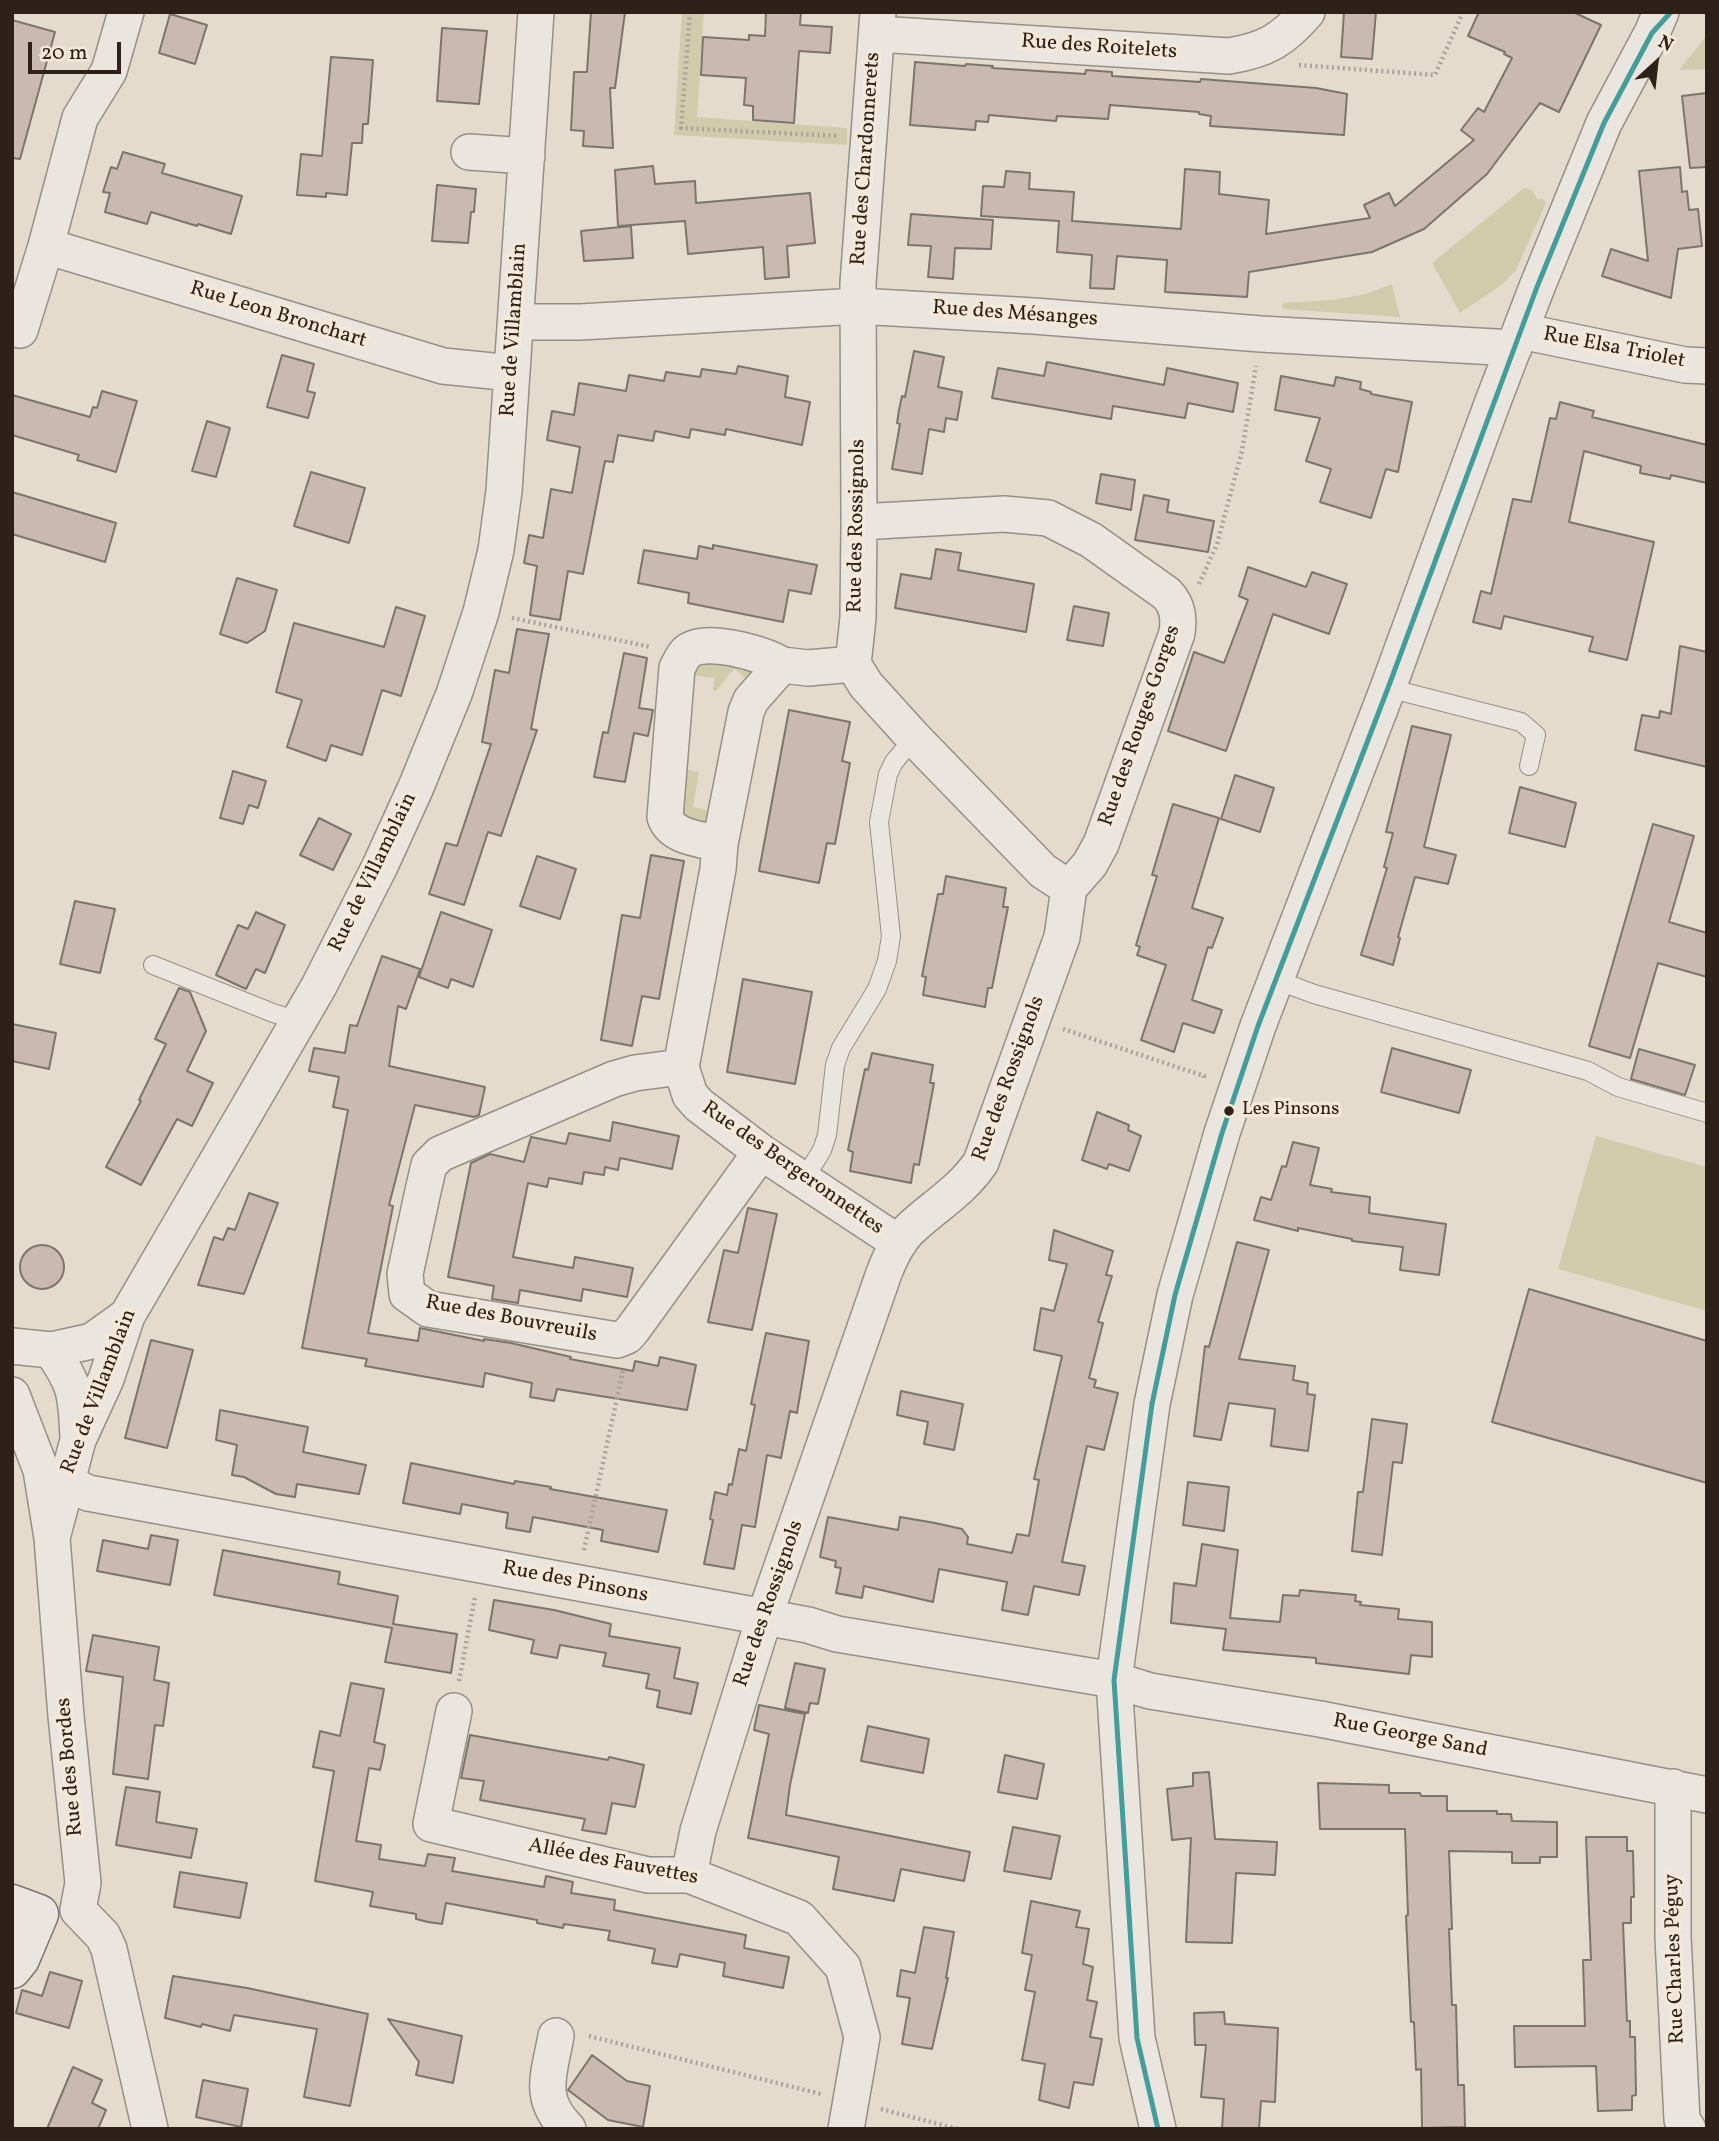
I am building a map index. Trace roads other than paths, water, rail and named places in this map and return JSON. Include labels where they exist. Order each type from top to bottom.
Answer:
[{"type":"street","points":[[20,330],[46,246],[80,118],[110,71],[125,12]]},
{"type":"street","name":"Rue de Villamblain","points":[[52,1538],[53,1476],[78,1440],[106,1379],[127,1316],[299,1021],[380,866],[454,694],[481,612],[496,550],[504,491],[536,12]]},
{"type":"street","name":"Rue des Roitelets","points":[[877,23],[1229,56],[1264,48],[1283,38],[1307,12]]},
{"type":"street","points":[[1158,2129],[1138,2038],[1114,1680],[1152,1404],[1175,1295],[1222,1133],[1276,980],[1388,688],[1536,287],[1604,122],[1662,19]]},
{"type":"street","name":"Rue des Chardonnerets","points":[[858,306],[877,23]]},
{"type":"street","points":[[469,152],[527,156]]},
{"type":"street","name":"Rue Leon Bronchart","points":[[46,246],[443,366],[512,373]]},
{"type":"street","name":"Rue des Mésanges","points":[[516,323],[580,322],[858,306],[1021,315],[1261,334],[1517,340]]},
{"type":"street","name":"Rue des Rossignols","points":[[853,663],[858,618],[858,306]]},
{"type":"street","name":"Rue Elsa Triolet","points":[[1517,340],[1707,366]]},
{"type":"street","name":"Rue des Rouges Gorges","points":[[859,523],[1004,514],[1048,518],[1091,540],[1167,594],[1177,610],[1177,633],[1101,844],[1090,864],[1069,888]]},
{"type":"street","points":[[719,844],[675,832],[667,825],[665,817],[677,668],[686,652],[708,645],[768,657],[782,665],[808,668],[853,663],[866,685],[914,738],[1043,871],[1069,888]]},
{"type":"street","points":[[681,1067],[718,869],[719,844],[746,712],[751,700],[782,665]]},
{"type":"street","name":"Rue des Rossignols","points":[[689,1875],[698,1831],[764,1618],[890,1256],[908,1231],[972,1176],[982,1162],[1062,937],[1069,888]]},
{"type":"street","name":"Rue des Bergeronnettes","points":[[681,1067],[690,1096],[761,1152],[899,1243]]},
{"type":"street","name":"Rue des Bouvreuils","points":[[681,1067],[635,1073],[614,1079],[440,1154],[429,1165],[405,1274],[407,1294],[428,1309],[617,1340],[627,1336],[761,1152]]},
{"type":"street","points":[[12,1346],[28,1350],[51,1350],[92,1341],[127,1316]]},
{"type":"street","points":[[51,1350],[69,1375],[76,1398],[78,1440]]},
{"type":"street","points":[[12,1395],[53,1476]]},
{"type":"street","name":"Rue des Pinsons","points":[[53,1476],[88,1493],[808,1625],[837,1633],[1114,1680]]},
{"type":"street","name":"Rue des Bordes","points":[[52,1538],[83,1883],[78,1910]]},
{"type":"street","name":"Rue George Sand","points":[[1114,1680],[1150,1691],[1320,1719],[1707,1795]]},
{"type":"street","name":"Allée des Fauvettes","points":[[454,1711],[431,1824],[648,1875],[689,1875],[799,1918],[843,1967],[862,2037],[849,2115]]},
{"type":"street","name":"Rue Charles Péguy","points":[[1673,1787],[1673,1950],[1682,2120],[1688,2129]]},
{"type":"street","points":[[12,1969],[20,1958],[25,1909],[78,1910],[103,1936],[109,1949],[150,2129]]},
{"type":"street","points":[[556,2036],[546,2089],[554,2115],[568,2129]]},
{"type":"lane","points":[[1388,688],[1521,722],[1536,735],[1529,766]]},
{"type":"lane","points":[[803,1181],[822,1150],[827,1135],[835,1065],[841,1048],[877,989],[887,961],[891,936],[879,822],[888,774],[894,762],[914,738]]},
{"type":"lane","points":[[153,965],[299,1021]]},
{"type":"lane","points":[[1276,980],[1314,994],[1588,1071],[1618,1087],[1707,1113]]},
{"type":"place","name":"Les Pinsons","points":[[1229,1111]]}]
